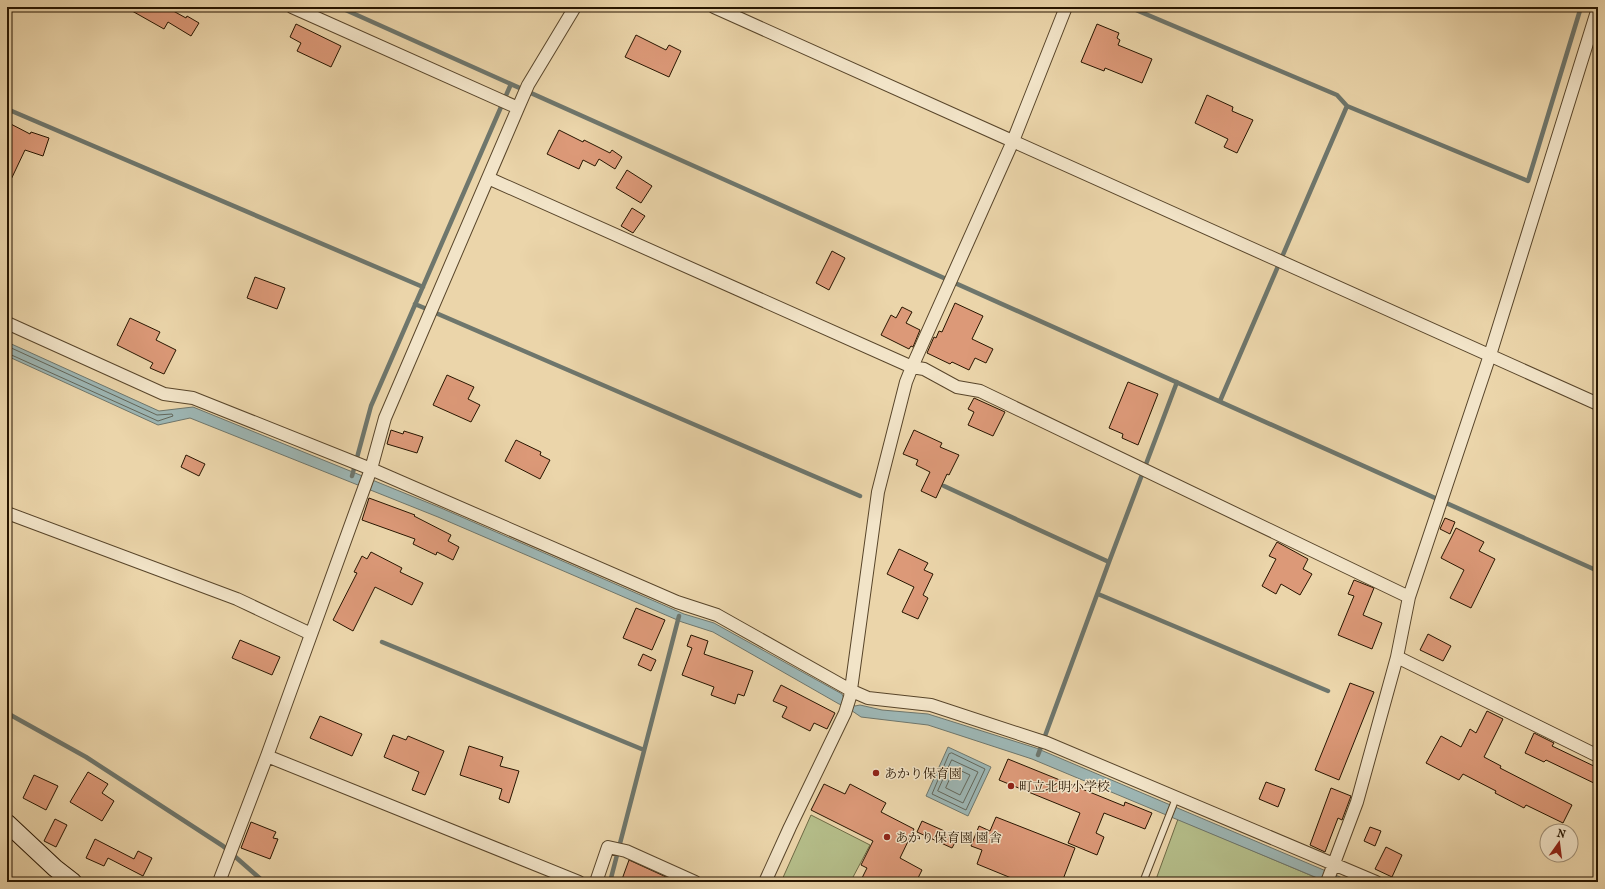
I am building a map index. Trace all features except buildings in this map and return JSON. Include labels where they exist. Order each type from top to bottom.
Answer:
[{"type":"street","points":[[292,7],[508,104]]},
{"type":"street","points":[[219,882],[267,756],[364,489],[363,468],[386,418],[488,178],[508,104],[526,91],[575,7]]},
{"type":"street","points":[[714,7],[1598,404]]},
{"type":"street","points":[[765,882],[845,713],[851,694],[878,492],[912,367],[1013,142],[1066,7]]},
{"type":"street","points":[[1327,882],[1357,802],[1397,657],[1409,597],[1490,356],[1598,7]]},
{"type":"street","points":[[488,178],[912,367],[924,370],[957,387],[980,391],[1409,597]]},
{"type":"street","points":[[7,323],[164,394],[193,398],[363,468],[677,602],[717,615],[851,694],[868,698],[931,705],[1042,742],[1333,867],[1376,882]]},
{"type":"street","points":[[7,513],[237,599],[312,634]]},
{"type":"street","points":[[1397,657],[1598,756]]},
{"type":"street","points":[[267,756],[579,882]]},
{"type":"street","points":[[7,823],[55,868],[73,882]]},
{"type":"street","points":[[596,882],[608,847],[626,851],[695,882]]},
{"type":"lane","points":[[1143,882],[1175,800]]},
{"type":"green space","points":[[811,815],[870,845],[852,879],[858,882],[781,882]]},
{"type":"green space","points":[[1178,819],[1317,878],[1317,881],[1155,882]]},
{"type":"water","points":[[7,342],[159,411],[193,407],[441,508],[684,614],[714,623],[842,694],[844,699],[855,706],[860,705],[882,710],[928,714],[1036,748],[1352,882],[1327,882],[1032,759],[928,725],[861,717],[845,706],[713,632],[682,622],[438,517],[190,418],[158,425],[7,356]]},
{"type":"water","points":[[948,747],[991,767],[968,816],[926,796]]},
{"type":"waterway","points":[[339,7],[1598,571]]},
{"type":"waterway","points":[[1129,7],[1337,95],[1347,106]]},
{"type":"waterway","points":[[1220,401],[1347,106],[1528,181],[1581,7]]},
{"type":"waterway","points":[[352,476],[371,406],[511,84]]},
{"type":"waterway","points":[[7,109],[423,287]]},
{"type":"waterway","points":[[415,304],[860,496]]},
{"type":"waterway","points":[[1038,755],[1177,382]]},
{"type":"waterway","points":[[944,486],[1109,562]]},
{"type":"waterway","points":[[1098,594],[1328,691]]},
{"type":"waterway","points":[[610,882],[679,616]]},
{"type":"waterway","points":[[382,642],[644,750]]},
{"type":"waterway","points":[[7,713],[86,757],[223,846],[264,882]]},
{"type":"place","name":"あかり保育園","points":[[876,773]]},
{"type":"place","name":"町立北明小学校","points":[[1011,786]]},
{"type":"place","name":"あかり保育園 園舎","points":[[887,837]]}]
